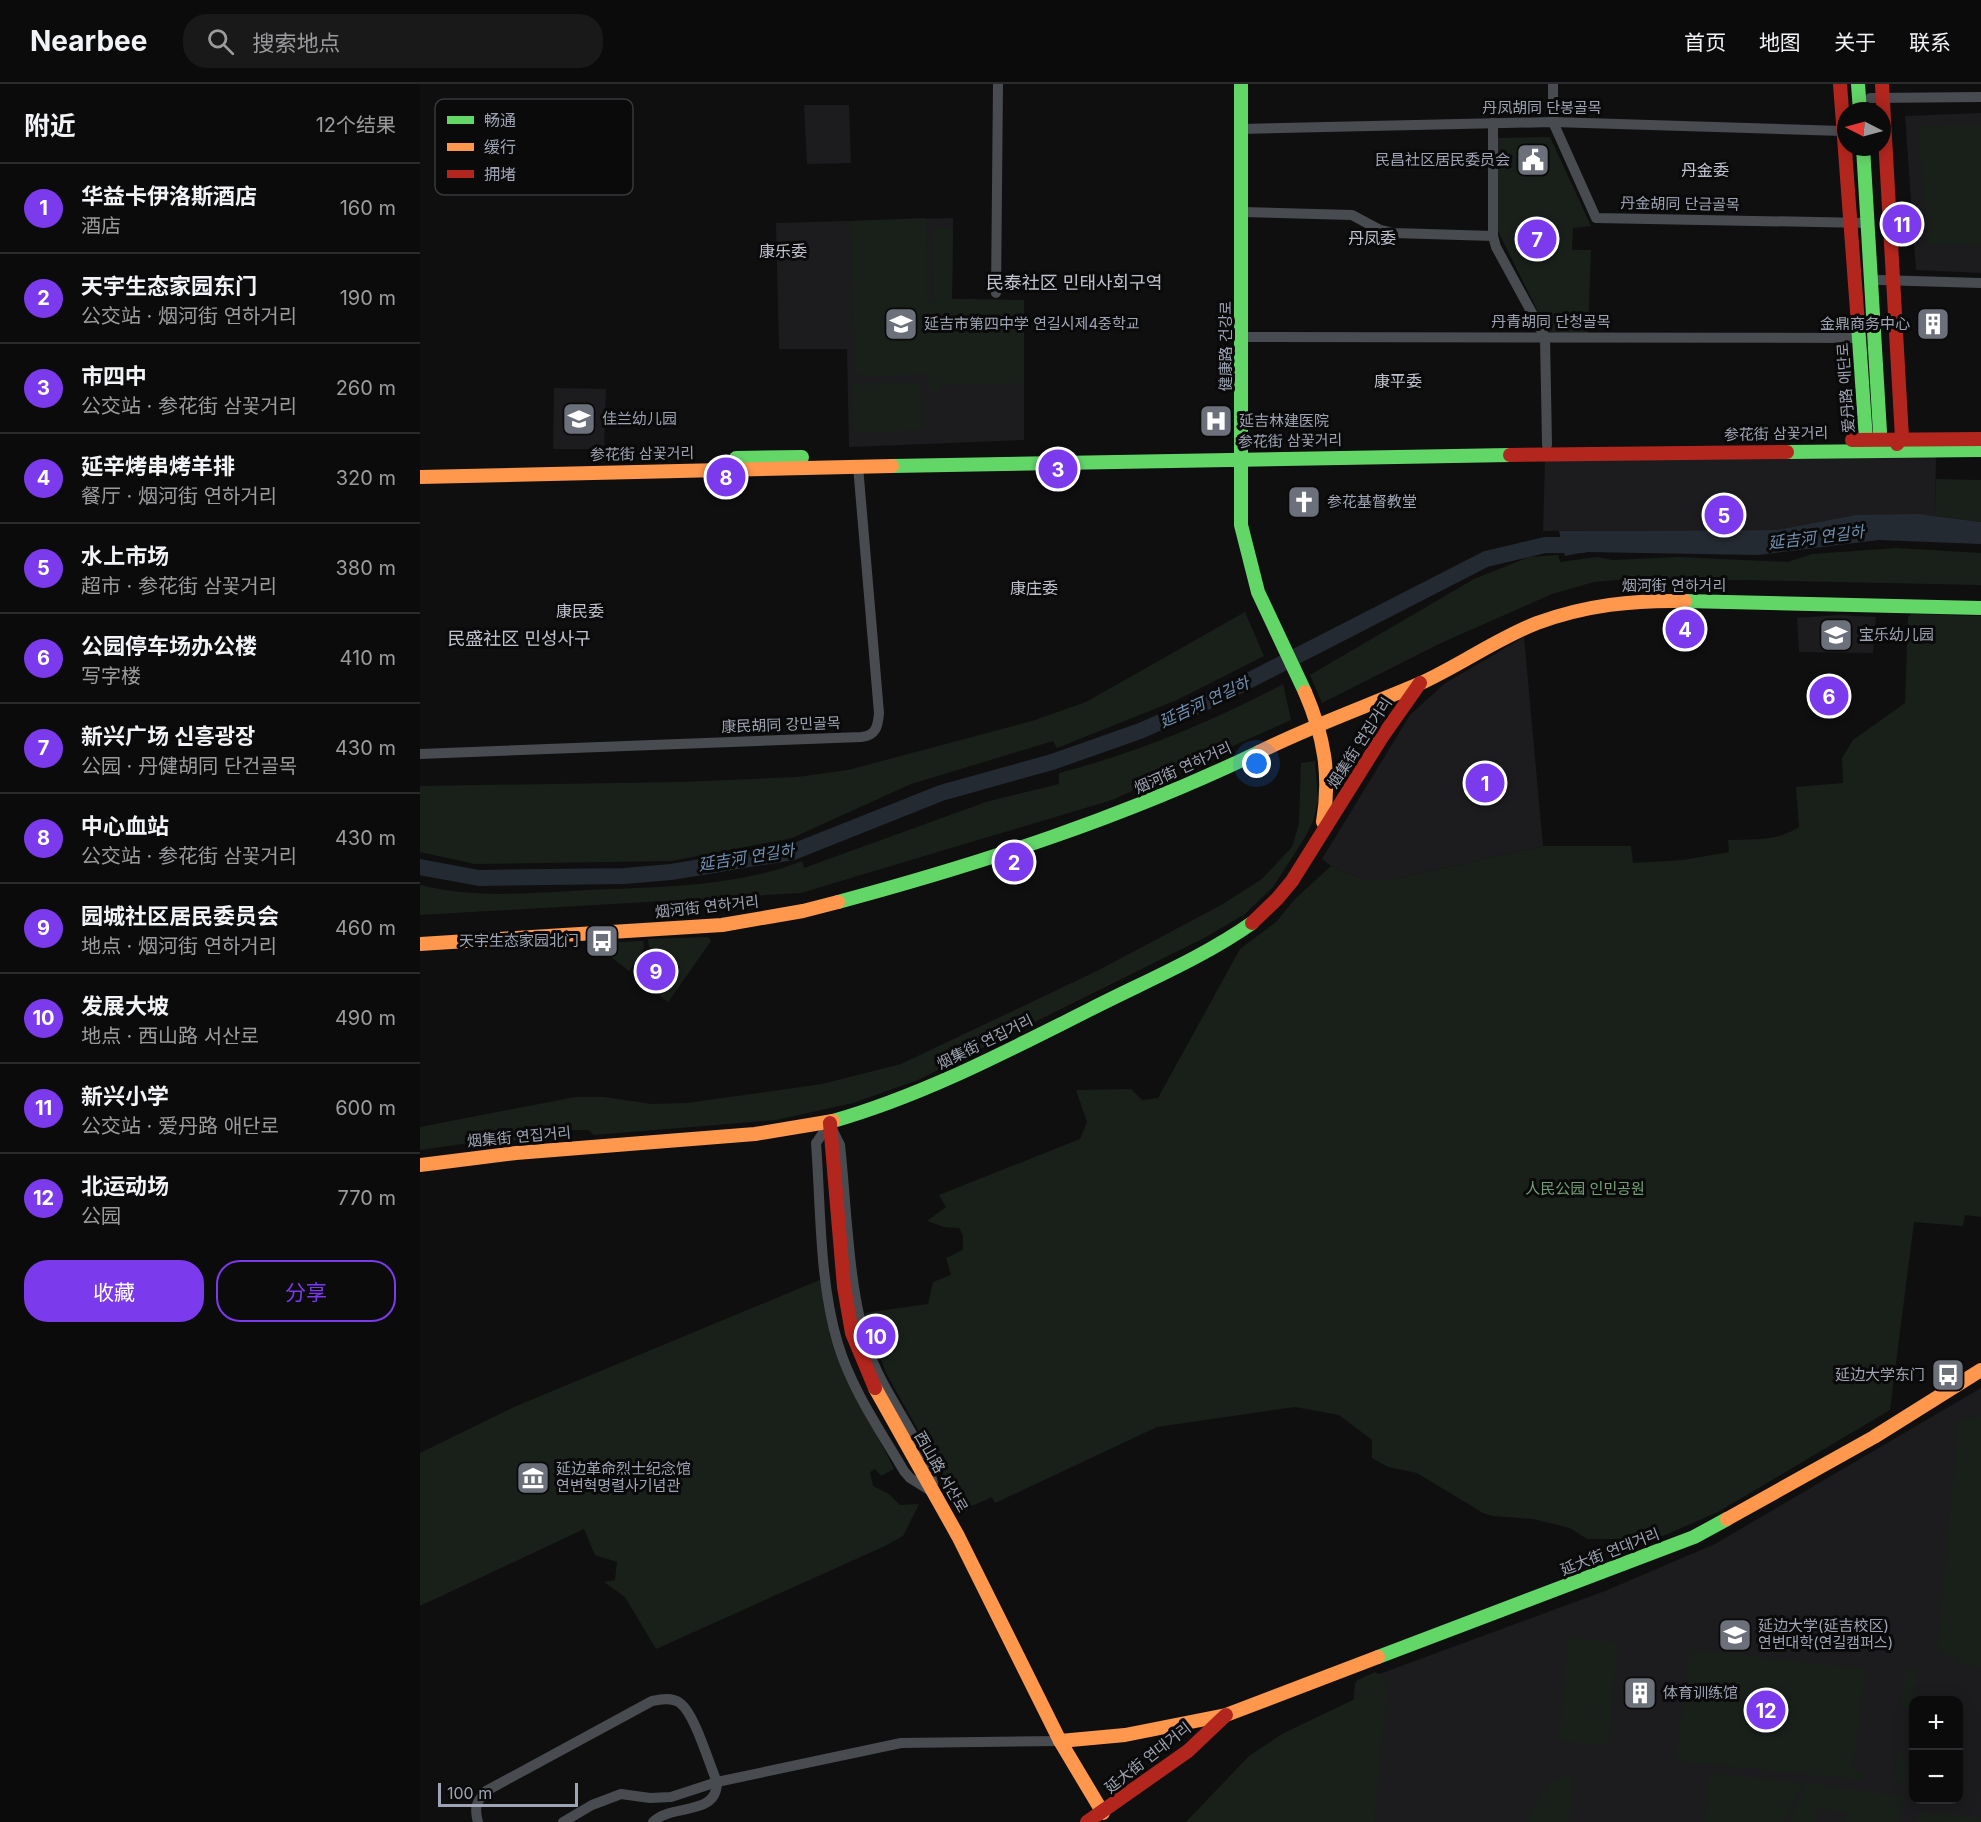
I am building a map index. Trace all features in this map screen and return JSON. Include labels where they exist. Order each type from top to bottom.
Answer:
[{"type":"main road","name":"健康路 건강로","points":[[1240,84],[1243,337],[1241,525],[1247,559],[1262,602],[1309,703],[1327,748],[1330,779],[1327,809],[1317,841]]},
{"type":"main road","name":"爱丹路 애단로","points":[[1840,84],[1841,102]]},
{"type":"main road","points":[[1858,84],[1859,102]]},
{"type":"main road","points":[[1869,84],[1876,98],[1894,280],[1885,443]]},
{"type":"main road","name":"爱丹路 애단로","points":[[1845,156],[1860,338],[1885,443]]},
{"type":"main road","name":"爱丹路 애단로","points":[[1864,156],[1885,443]]},
{"type":"main road","points":[[1872,156],[1885,443]]},
{"type":"main road","name":"参花街 삼꽃거리","points":[[420,467],[1885,443],[1981,439]]},
{"type":"main road","name":"参花街 삼꽃거리","points":[[420,477],[1547,445],[1885,443],[1981,450]]},
{"type":"main road","name":"烟河街 연하거리","points":[[420,944],[722,925],[803,911],[937,875],[1101,821],[1184,788],[1316,724],[1420,683],[1535,624],[1577,610],[1640,600],[1981,608]]},
{"type":"main road","name":"烟集街 연집거리","points":[[420,1165],[518,1152],[741,1136],[830,1123],[896,1101],[943,1082],[1236,934],[1271,907],[1302,868],[1380,738],[1420,683]]},
{"type":"main road","name":"西山路 서산로","points":[[830,1123],[844,1287],[852,1333],[870,1380],[935,1494],[1060,1741],[1103,1813]]},
{"type":"main road","name":"延大街 연대거리","points":[[1060,1741],[1125,1735],[1226,1714],[1711,1530],[1874,1437],[1981,1370]]},
{"type":"main road","name":"延大街 연대거리","points":[[1087,1822],[1103,1813],[1188,1751],[1226,1714]]},
{"type":"street","points":[[996,293],[998,84]]},
{"type":"street","points":[[1553,84],[1553,122]]},
{"type":"street","points":[[1876,98],[1981,97]]},
{"type":"street","name":"丹凤胡同 단봉골목","points":[[1241,129],[1553,122],[1837,130]]},
{"type":"street","name":"丹金胡同 단금골목","points":[[1553,122],[1596,218],[1868,223]]},
{"type":"street","points":[[1493,123],[1493,236],[1496,247],[1545,337],[1547,445]]},
{"type":"street","points":[[1241,212],[1352,215],[1380,230],[1394,233],[1493,236]]},
{"type":"street","points":[[1879,280],[1981,284]]},
{"type":"street","name":"丹青胡同 단청골목","points":[[1243,337],[1860,338]]},
{"type":"street","name":"康民胡同 강민골목","points":[[420,754],[872,735],[877,729],[879,713],[858,466]]},
{"type":"street","points":[[478,1822],[475,1810],[477,1801],[486,1791],[652,1701],[665,1698],[680,1703],[689,1715],[717,1782],[717,1794],[711,1801],[695,1808],[661,1814],[653,1822]]},
{"type":"street","points":[[563,1822],[592,1805],[621,1794],[650,1798],[671,1797],[717,1782],[901,1743],[1060,1741]]},
{"type":"shaded area","points":[[804,105],[849,105],[851,163],[807,164]]},
{"type":"shaded area","points":[[1981,113],[1981,273],[1916,270],[1905,116]]},
{"type":"shaded area","name":"延吉市第四中学 연길시제4중학교","points":[[953,218],[952,299],[1024,300],[1024,440],[849,447],[847,349],[779,349],[776,223]]},
{"type":"shaded area","name":"佳兰幼儿园","points":[[554,388],[606,389],[604,449],[553,449]]},
{"type":"shaded area","points":[[1936,456],[1935,516],[1855,515],[1777,530],[1543,531],[1545,459]]},
{"type":"shaded area","name":"宝乐幼儿园","points":[[1839,615],[1876,617],[1873,653],[1799,652],[1797,618]]},
{"type":"shaded area","points":[[1524,637],[1543,846],[1390,880],[1366,880],[1331,866],[1322,859],[1410,715],[1444,684]]},
{"type":"shaded area","name":"延边大学(延吉校区) 연변대학(연길캠퍼스)","points":[[1981,1388],[1981,1822],[1342,1822],[1355,1683],[1605,1591],[1715,1544]]},
{"type":"green space","points":[[1981,125],[1981,245],[1928,243],[1918,126]]},
{"type":"green space","points":[[1550,137],[1591,226],[1573,228],[1572,250],[1591,250],[1588,333],[1553,333],[1547,330],[1496,227],[1496,138]]},
{"type":"green space","points":[[926,218],[927,302],[934,301],[933,229],[953,228],[952,299],[1024,300],[1024,384],[941,385],[940,391],[929,391],[928,374],[864,377],[856,372],[850,221]]},
{"type":"green space","points":[[920,382],[922,430],[854,433],[852,384]]},
{"type":"green space","points":[[1936,479],[1981,480],[1981,522],[1935,516]]},
{"type":"green space","points":[[1896,548],[1981,553],[1981,585],[1627,579],[1594,582],[1552,594],[1441,643],[1322,703],[1310,675],[1474,579],[1529,557],[1558,555],[1560,562],[1597,557],[1613,560],[1679,557],[1788,562],[1812,554]]},
{"type":"green space","points":[[1245,612],[1264,656],[1177,700],[1057,748],[1053,741],[911,784],[792,838],[672,861],[475,864],[420,852],[420,786],[680,782],[797,777],[848,770],[1032,721],[1086,702]]},
{"type":"green space","name":"人民公园 인민공원","points":[[1912,614],[1981,616],[1981,1217],[1965,1215],[1963,1226],[1914,1222],[1890,1410],[1718,1512],[1656,1539],[1587,1539],[1570,1528],[1533,1519],[1483,1513],[1417,1473],[1388,1467],[1372,1458],[1372,1440],[1339,1415],[1295,1407],[1157,1427],[995,1503],[992,1497],[963,1510],[886,1373],[864,1313],[928,1304],[933,1282],[951,1275],[946,1258],[963,1250],[963,1235],[959,1228],[944,1227],[927,1221],[946,1207],[939,1195],[1080,1139],[1087,1122],[1076,1090],[1131,1089],[1142,1100],[1158,1098],[1240,949],[1276,922],[1295,899],[1331,866],[1366,880],[1390,880],[1543,846],[1631,846],[1633,863],[1683,860],[1729,852],[1728,840],[1774,837],[1791,832],[1799,827],[1796,787],[1843,783],[1842,758],[1853,740],[1905,703],[1908,617]]},
{"type":"green space","points":[[1283,684],[1291,720],[1112,800],[801,893],[420,915],[420,885],[483,894],[643,888],[724,881],[777,870],[802,861],[804,868],[986,802],[1059,784],[1059,773],[1116,756],[1173,735]]},
{"type":"green space","points":[[1315,761],[1318,801],[1313,821],[1273,887],[1245,914],[1206,937],[918,1080],[853,1103],[776,1120],[594,1135],[588,1130],[571,1130],[570,1137],[476,1142],[420,1150],[420,1127],[575,1097],[604,1097],[652,1104],[687,1103],[822,1084],[901,1064],[1099,970],[1223,904],[1262,879],[1292,847],[1299,824],[1301,763]]},
{"type":"green space","points":[[708,937],[711,941],[668,1002],[660,996],[680,967],[649,947],[648,939]]},
{"type":"green space","points":[[643,941],[644,949],[629,971],[611,957],[615,949],[587,950],[591,943]]},
{"type":"green space","points":[[822,1279],[866,1413],[894,1469],[881,1476],[875,1469],[870,1472],[873,1486],[889,1494],[900,1505],[919,1504],[903,1536],[656,1649],[625,1597],[604,1582],[615,1580],[617,1562],[595,1555],[584,1529],[420,1606],[420,1453],[514,1407]]},
{"type":"green space","points":[[1981,1413],[1981,1667],[1959,1664],[1960,1657],[1937,1654],[1959,1417],[1970,1419]]},
{"type":"green space","points":[[1569,1637],[1618,1642],[1608,1746],[1559,1741]]},
{"type":"green space","points":[[1690,1649],[1866,1669],[1853,1770],[1862,1772],[1861,1780],[1676,1761]]},
{"type":"green space","points":[[1906,1667],[1917,1673],[1913,1696],[1909,1696],[1909,1709],[1901,1708]]},
{"type":"green space","points":[[1375,1672],[1385,1678],[1387,1694],[1374,1822],[1186,1822],[1249,1756],[1282,1734],[1359,1697],[1356,1681]]},
{"type":"green space","points":[[1897,1753],[1901,1753],[1907,1759],[1905,1784],[1894,1782]]},
{"type":"green space","points":[[1566,1773],[1574,1775],[1569,1822],[1528,1822],[1532,1808],[1541,1794]]},
{"type":"green space","points":[[1710,1773],[1803,1783],[1783,1822],[1704,1822]]},
{"type":"green space","points":[[1806,1783],[1899,1796],[1903,1798],[1901,1822],[1845,1822],[1846,1812],[1817,1809],[1815,1822],[1792,1822],[1790,1820]]},
{"type":"green space","points":[[1918,1812],[1930,1813],[1933,1818],[1942,1814],[1981,1818],[1981,1822],[1917,1822]]},
{"type":"water","points":[[1918,514],[1981,522],[1981,544],[1879,540],[1758,555],[1585,552],[1565,556],[1559,531],[1777,530],[1855,515]]},
{"type":"waterway","name":"延吉河 연길하","points":[[420,867],[479,878],[624,876],[671,872],[793,852],[941,793],[1052,762],[1140,731],[1211,700],[1486,559],[1545,545],[1583,545]]},
{"type":"traffic: fast","points":[[1241,84],[1241,525],[1258,592],[1305,692]]},
{"type":"traffic: fast","points":[[1858,84],[1859,102]]},
{"type":"traffic: fast","points":[[1864,156],[1881,449]]},
{"type":"traffic: fast","points":[[1858,324],[1866,440]]},
{"type":"traffic: fast","points":[[1787,452],[1981,450]]},
{"type":"traffic: fast","points":[[892,466],[1510,455]]},
{"type":"traffic: fast","points":[[736,458],[802,457]]},
{"type":"traffic: fast","points":[[1685,601],[1981,608]]},
{"type":"traffic: fast","points":[[838,902],[999,855],[1052,837],[1157,797],[1259,752]]},
{"type":"traffic: fast","points":[[833,1121],[900,1098],[996,1056],[1194,958],[1252,923]]},
{"type":"traffic: fast","points":[[1378,1657],[1694,1537],[1727,1519]]},
{"type":"traffic: slow","points":[[420,477],[892,466]]},
{"type":"traffic: slow","points":[[1259,752],[1419,684],[1537,623],[1573,612],[1610,605],[1647,601],[1685,601]]},
{"type":"traffic: slow","points":[[1305,692],[1317,724],[1324,756],[1326,788],[1323,822]]},
{"type":"traffic: slow","points":[[420,944],[722,925],[803,911],[838,902]]},
{"type":"traffic: slow","points":[[420,1165],[516,1153],[755,1134],[833,1121]]},
{"type":"traffic: slow","points":[[1727,1519],[1874,1437],[1981,1370]]},
{"type":"traffic: slow","points":[[875,1388],[958,1536],[1060,1741],[1103,1813]]},
{"type":"traffic: slow","points":[[1060,1741],[1125,1735],[1226,1715],[1378,1657]]},
{"type":"traffic: jam","points":[[1840,84],[1858,324]]},
{"type":"traffic: jam","points":[[1882,84],[1902,438],[1897,444]]},
{"type":"traffic: jam","points":[[1852,440],[1981,439]]},
{"type":"traffic: jam","points":[[1510,455],[1787,452]]},
{"type":"traffic: jam","points":[[1252,923],[1292,881],[1382,737],[1420,683]]},
{"type":"traffic: jam","points":[[830,1123],[844,1287],[852,1333],[875,1388]]},
{"type":"traffic: jam","points":[[1087,1822],[1188,1751],[1226,1715]]},
{"type":"place","name":"民昌社区居民委员会","points":[[1533,160]]},
{"type":"place","name":"新兴小学","points":[[1902,224]]},
{"type":"place","name":"新兴广场 신흥광장","points":[[1537,239]]},
{"type":"place","name":"延吉市第四中学 연길시제4중학교","points":[[901,324]]},
{"type":"place","name":"金鼎商务中心","points":[[1933,324]]},
{"type":"place","name":"佳兰幼儿园","points":[[579,419]]},
{"type":"place","name":"延吉林建医院","points":[[1216,421]]},
{"type":"place","name":"市四中","points":[[1058,469]]},
{"type":"place","name":"中心血站","points":[[726,477]]},
{"type":"place","name":"参花基督教堂","points":[[1304,502]]},
{"type":"place","name":"水上市场","points":[[1724,515]]},
{"type":"place","name":"延辛烤串烤羊排","points":[[1685,629]]},
{"type":"place","name":"宝乐幼儿园","points":[[1836,635]]},
{"type":"place","name":"公园停车场办公楼","points":[[1829,696]]},
{"type":"place","name":"华益卡伊洛斯酒店","points":[[1485,783]]},
{"type":"place","name":"天宇生态家园东门","points":[[1014,862]]},
{"type":"place","name":"天宇生态家园北门","points":[[602,941]]},
{"type":"place","name":"园城社区居民委员会","points":[[656,971]]},
{"type":"place","name":"发展大坡","points":[[876,1336]]},
{"type":"place","name":"延边大学东门","points":[[1948,1375]]},
{"type":"place","name":"延边革命烈士纪念馆 연변혁명렬사기념관","points":[[533,1478]]},
{"type":"place","name":"延边大学(延吉校区) 연변대학(연길캠퍼스)","points":[[1735,1635]]},
{"type":"place","name":"体育训练馆","points":[[1640,1693]]},
{"type":"place","name":"北运动场","points":[[1766,1710]]},
{"type":"district","name":"丹金委","points":[[1705,170]]},
{"type":"district","name":"丹凤委","points":[[1372,238]]},
{"type":"district","name":"康乐委","points":[[783,251]]},
{"type":"district","name":"民泰社区 민태사회구역","points":[[1074,283]]},
{"type":"district","name":"康平委","points":[[1398,381]]},
{"type":"district","name":"康庄委","points":[[1034,588]]},
{"type":"district","name":"康民委","points":[[580,611]]},
{"type":"district","name":"民盛社区 민성사구","points":[[519,639]]}]
